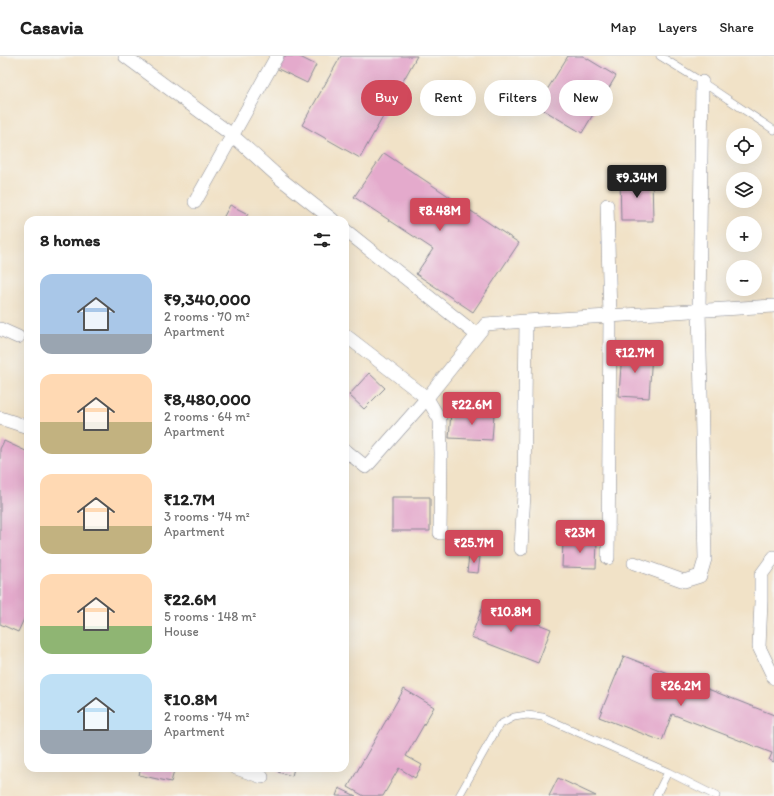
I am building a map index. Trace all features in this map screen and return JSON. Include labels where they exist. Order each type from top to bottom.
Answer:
[{"type":"street","points":[[126,56],[232,135],[282,180],[328,216]]},
{"type":"street","points":[[195,202],[277,56]]},
{"type":"street","points":[[634,563],[684,581],[700,576],[705,559],[699,310],[702,82]]},
{"type":"street","points":[[608,205],[610,316],[608,558]]},
{"type":"street","points":[[349,233],[477,335]]},
{"type":"street","points":[[349,453],[366,467],[428,398],[486,324],[526,320],[774,306]]},
{"type":"street","points":[[521,549],[524,493],[526,320]]},
{"type":"street","points":[[0,329],[18,337]]},
{"type":"street","points":[[349,338],[428,398],[440,420],[440,533]]},
{"type":"street","points":[[0,418],[24,426]]},
{"type":"street","points":[[774,557],[761,574],[759,647],[774,678]]},
{"type":"street","points":[[248,772],[262,777]]},
{"type":"lane","points":[[660,56],[774,130]]},
{"type":"lane","points":[[459,796],[499,725],[514,717],[527,716],[543,717],[668,772],[716,796]]},
{"type":"lane","points":[[656,796],[668,772]]},
{"type":"building","points":[[282,56],[298,56],[316,65],[307,83],[276,68]]},
{"type":"building","points":[[341,56],[417,56],[404,80],[361,80],[361,116],[383,116],[360,158],[302,125]]},
{"type":"building","points":[[568,56],[583,56],[616,76],[613,81],[559,80],[559,116],[592,116],[582,133],[551,114],[551,83]]},
{"type":"building","points":[[384,153],[519,243],[473,312],[416,274],[433,249],[354,197]]},
{"type":"building","points":[[652,177],[653,221],[621,221],[620,178]]},
{"type":"building","points":[[230,205],[248,214],[247,216],[224,216]]},
{"type":"building","points":[[622,350],[652,353],[649,398],[619,396]]},
{"type":"building","points":[[369,373],[385,388],[364,409],[349,395]]},
{"type":"building","points":[[451,412],[494,414],[492,440],[449,438]]},
{"type":"building","points":[[4,441],[24,450],[24,619],[18,632],[0,624],[0,449]]},
{"type":"building","points":[[392,497],[430,497],[430,531],[392,531]]},
{"type":"building","points":[[563,541],[597,542],[596,568],[562,567]]},
{"type":"building","points":[[469,556],[480,557],[478,573],[467,572]]},
{"type":"building","points":[[484,603],[551,629],[538,663],[471,637]]},
{"type":"building","points":[[624,656],[774,715],[774,762],[769,760],[772,753],[672,714],[662,741],[599,717]]},
{"type":"building","points":[[404,689],[434,707],[406,756],[422,765],[415,778],[399,768],[383,796],[364,796],[348,787]]},
{"type":"building","points":[[140,772],[174,772],[171,782],[139,775]]},
{"type":"building","points":[[278,772],[293,772],[292,776]]},
{"type":"building","points":[[558,778],[596,796],[549,796]]},
{"type":"building","points":[[339,788],[356,796],[336,796]]}]
